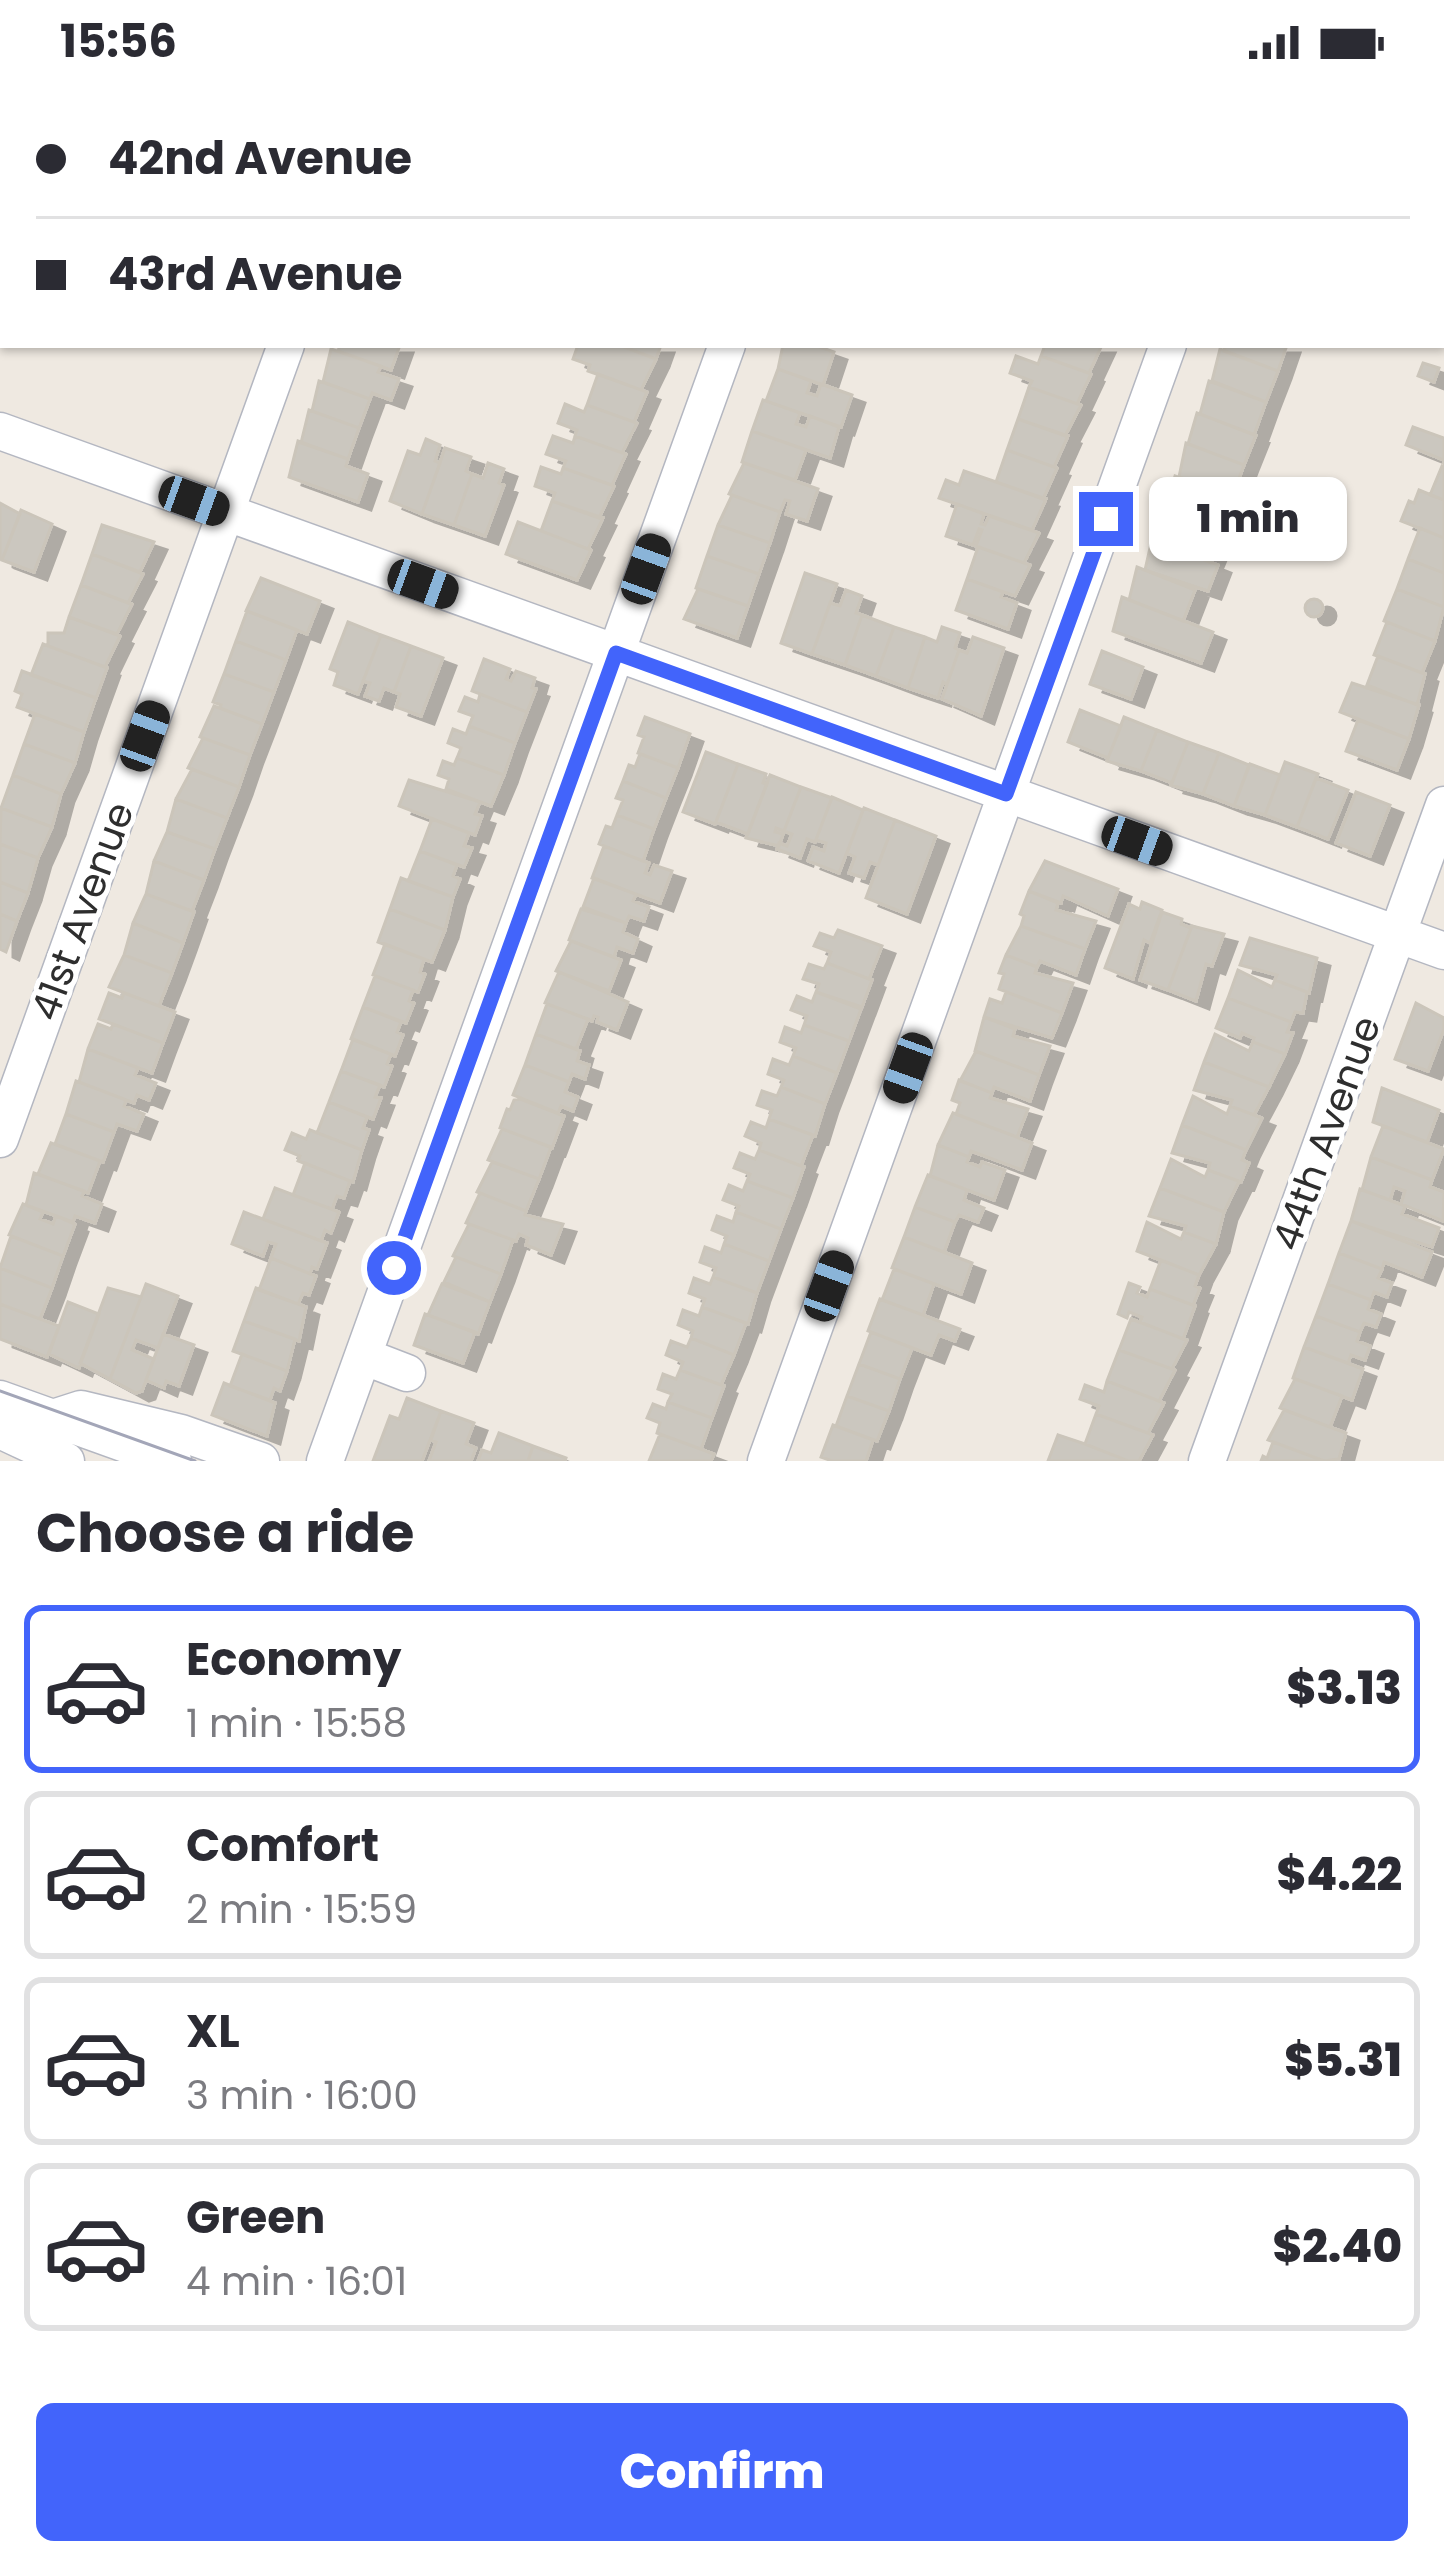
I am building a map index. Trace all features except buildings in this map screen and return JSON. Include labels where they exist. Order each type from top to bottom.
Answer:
[{"type":"street","name":"41st Avenue","points":[[0,1139],[285,348]]},
{"type":"street","points":[[325,1461],[726,348]]},
{"type":"street","points":[[766,1461],[1167,348]]},
{"type":"street","points":[[0,431],[1444,951]]},
{"type":"street","name":"44th Avenue","points":[[1208,1461],[1444,805]]},
{"type":"street","points":[[363,1356],[407,1373]]},
{"type":"street","points":[[0,1399],[173,1461]]},
{"type":"street","points":[[53,1418],[81,1409],[182,1433],[261,1461]]},
{"type":"street","points":[[0,1430],[66,1461]]},
{"type":"tram line","points":[[0,1391],[195,1461]]},
{"type":"route","points":[[394,1268],[616,653],[1006,794],[1106,519]]}]
